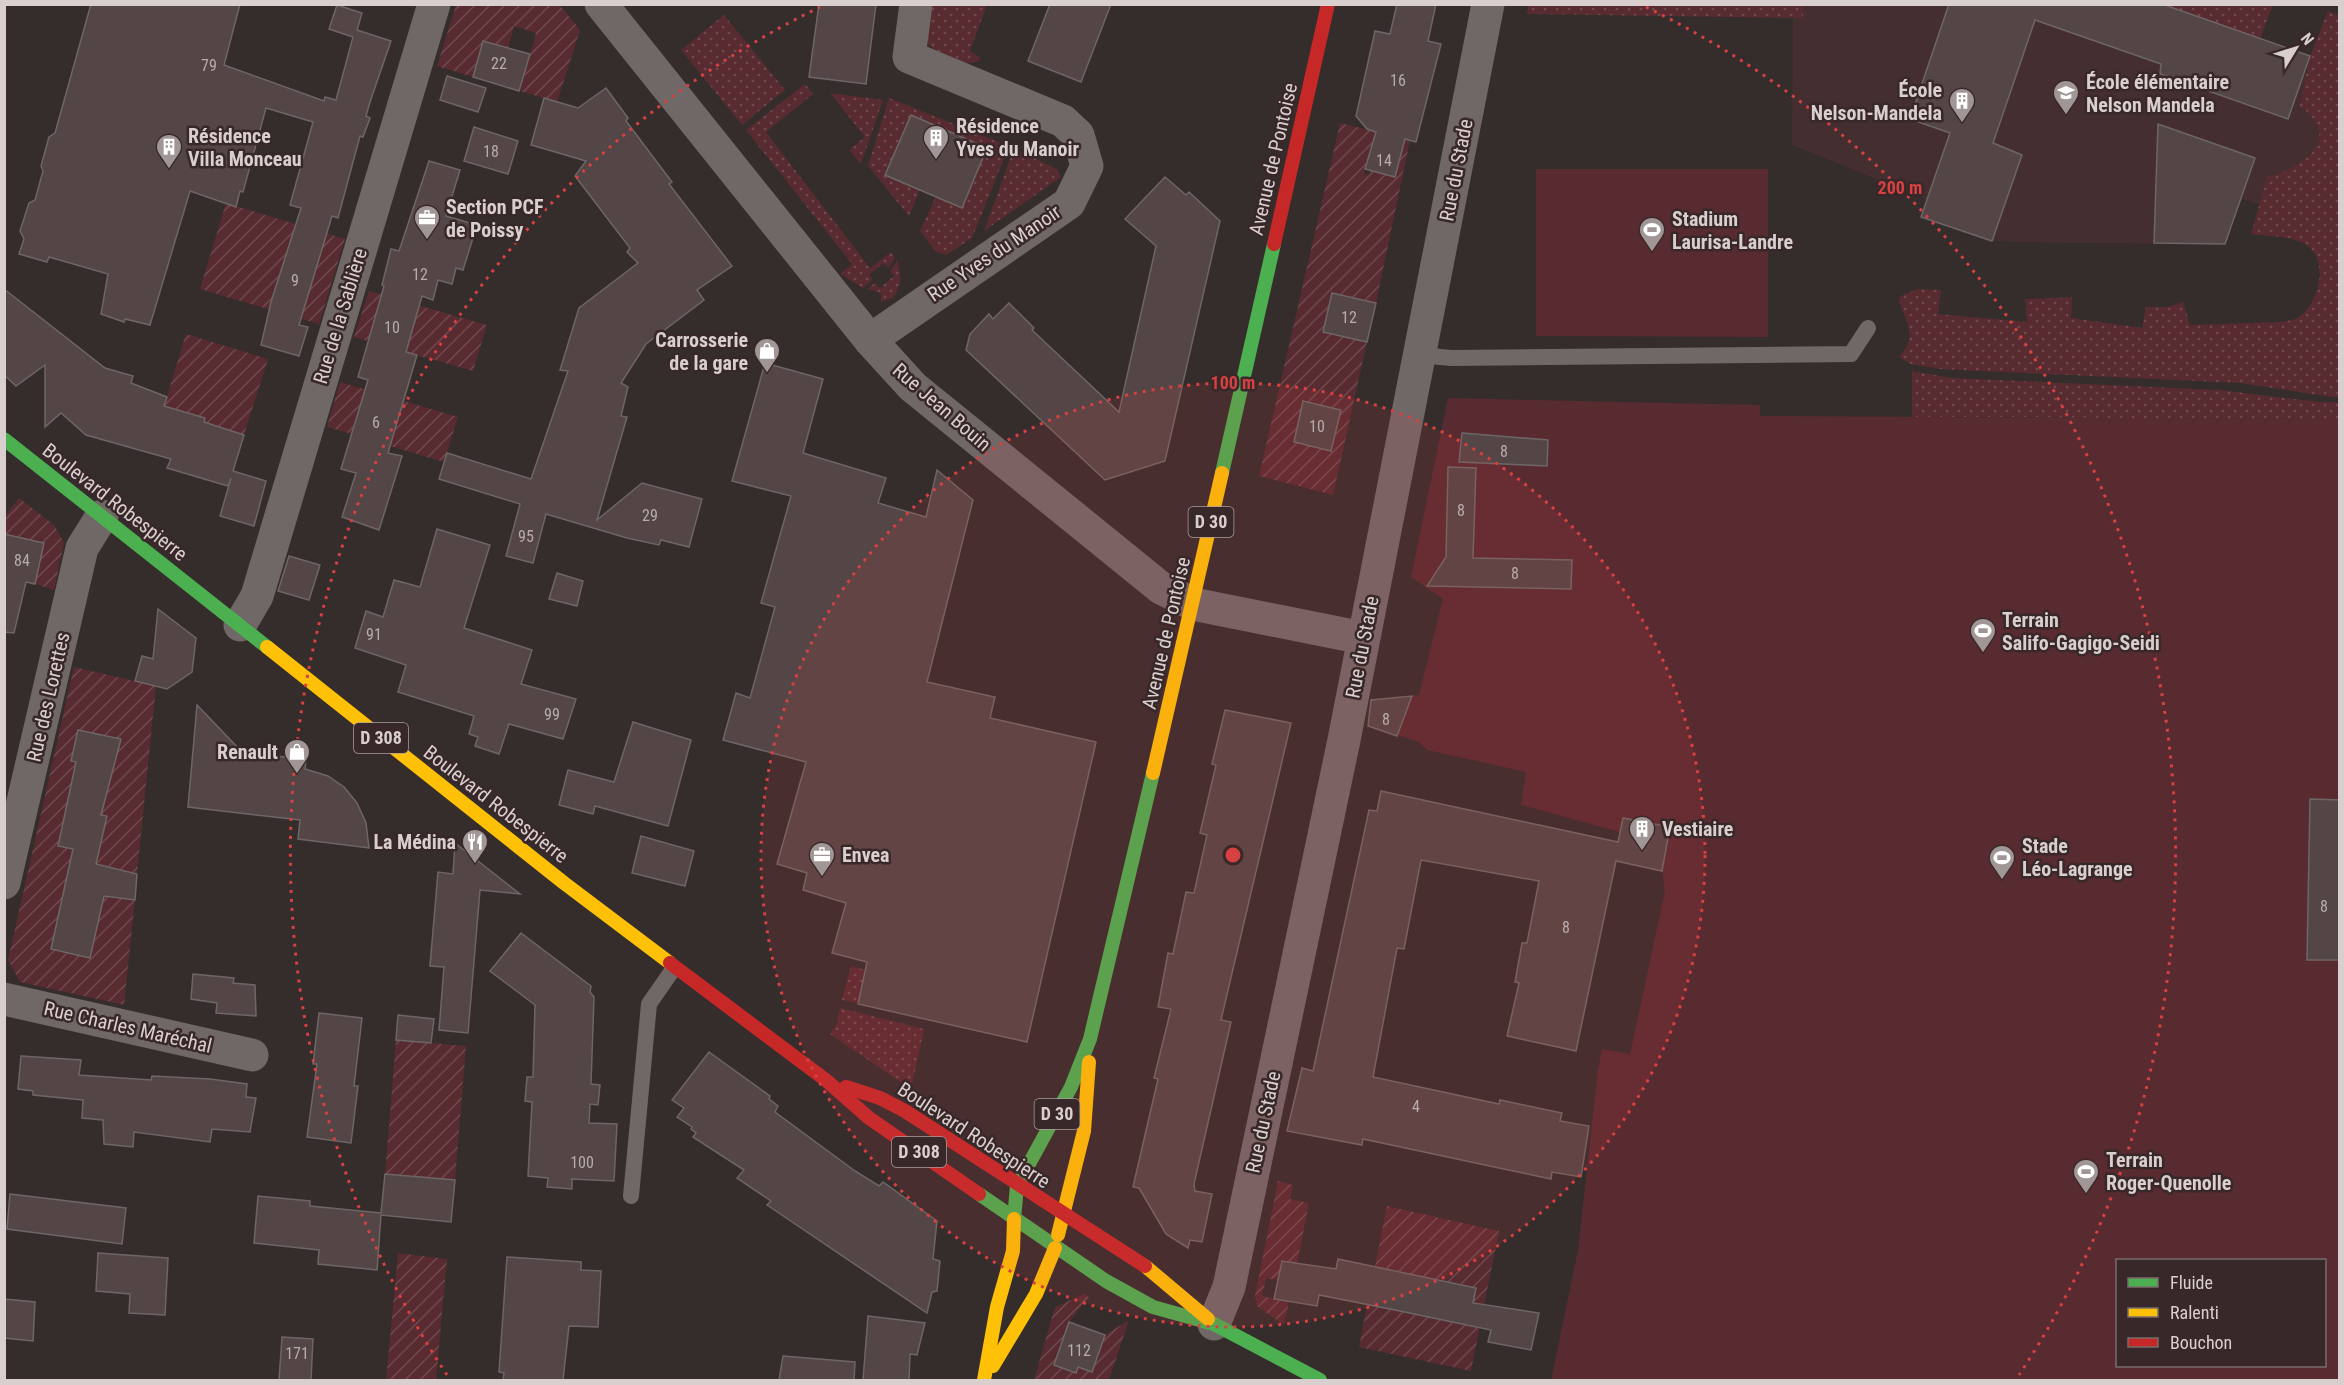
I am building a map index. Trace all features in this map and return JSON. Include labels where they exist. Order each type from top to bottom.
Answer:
[{"type":"main road","name":"Avenue de Pontoise","points":[[1017,1186],[1064,1102],[1090,1039],[1193,604],[1328,4]]},
{"type":"main road","name":"Boulevard Robespierre","points":[[4,439],[674,968],[827,1081],[869,1118],[1055,1248],[1153,1307],[1214,1324],[1320,1380]]},
{"type":"main road","name":"Boulevard Robespierre","points":[[1055,1248],[1084,1131],[1090,1039]]},
{"type":"main road","name":"Boulevard Robespierre","points":[[827,1081],[880,1098],[905,1111],[1063,1216],[1152,1271],[1214,1324]]},
{"type":"main road","points":[[985,1380],[997,1307],[1013,1251],[1017,1186]]},
{"type":"main road","points":[[985,1380],[1036,1294],[1055,1248]]},
{"type":"street","name":"Rue de la Sablière","points":[[240,625],[257,596],[434,4]]},
{"type":"street","name":"Rue Jean Bouin","points":[[601,4],[870,340],[914,387],[1161,588],[1193,604],[1363,638]]},
{"type":"street","name":"Rue Yves du Manoir","points":[[870,340],[1069,203],[1087,166],[1078,135],[1063,121],[909,57],[916,4]]},
{"type":"street","name":"Rue du Stade","points":[[1214,1324],[1229,1287],[1363,638],[1488,4]]},
{"type":"street","name":"Rue des Lorettes","points":[[4,883],[82,548],[102,516]]},
{"type":"street","name":"Rue Charles Maréchal","points":[[4,999],[252,1055]]},
{"type":"lane","points":[[1420,355],[1450,358],[1851,354],[1868,328]]},
{"type":"lane","points":[[631,1196],[649,1004],[674,968]]},
{"type":"shaded area","points":[[1529,4],[1803,4],[1803,18],[1527,14]]},
{"type":"shaded area","points":[[456,5],[560,5],[580,30],[557,102],[520,91],[525,75],[519,72],[530,54],[536,33],[514,26],[508,48],[484,41],[473,77],[437,66]]},
{"type":"shaded area","points":[[926,5],[987,5],[970,51],[980,58],[979,61],[964,63],[950,59],[925,41]]},
{"type":"shaded area","name":"École élémentaire Nelson Mandela","points":[[1793,5],[2149,5],[2310,56],[2305,73],[2338,83],[2327,224],[2241,199],[2225,244],[2063,243],[1992,241],[1921,217],[1927,200],[1792,145]]},
{"type":"shaded area","points":[[2149,5],[2273,5],[2260,39]]},
{"type":"shaded area","points":[[2328,11],[2339,15],[2339,398],[2240,383],[1940,369],[1911,364],[1899,357],[1908,342],[1909,328],[1899,300],[1901,296],[1917,289],[1941,290],[1938,314],[2027,322],[2025,299],[2072,297],[2071,318],[2142,328],[2146,307],[2167,307],[2183,302],[2190,325],[2281,322],[2293,320],[2303,314],[2315,296],[2318,286],[2319,264],[2315,255],[2309,247],[2296,240],[2251,234],[2267,177],[2294,167],[2314,150],[2319,140],[2319,129],[2313,118],[2300,106],[2310,56]]},
{"type":"shaded area","points":[[724,15],[785,90],[742,125],[681,50]]},
{"type":"shaded area","points":[[805,84],[813,94],[766,132],[870,268],[891,252],[895,258],[888,268],[883,263],[869,275],[873,279],[863,288],[840,274],[852,264],[746,130]]},
{"type":"shaded area","points":[[830,93],[883,100],[861,164],[849,150],[865,137]]},
{"type":"shaded area","points":[[889,98],[1009,146],[972,238],[946,255],[936,252],[920,231],[936,196],[962,208],[987,148],[911,115],[885,175],[920,190],[909,216],[868,166]]},
{"type":"shaded area","points":[[1340,123],[1410,140],[1376,303],[1332,293],[1323,331],[1367,342],[1333,495],[1259,476]],"holes":[[[1373,141],[1403,149],[1395,177],[1370,170],[1369,175],[1364,173]],[[1303,401],[1340,410],[1331,451],[1294,442]]]},
{"type":"shaded area","points":[[1014,148],[1057,169],[1061,177],[984,231]]},
{"type":"shaded area","name":"Stadium Laurisa-Landre","points":[[1536,169],[1768,169],[1768,337],[1536,336]]},
{"type":"shaded area","points":[[226,203],[345,239],[319,324],[200,289]],"holes":[[[289,249],[319,259],[303,312]]]},
{"type":"shaded area","points":[[897,261],[900,284],[893,298],[881,302],[881,293],[867,289],[875,283],[880,288],[894,276],[890,271]]},
{"type":"shaded area","points":[[369,291],[487,325],[473,371],[406,352],[380,302],[368,341],[354,337]]},
{"type":"shaded area","points":[[186,334],[268,359],[244,435],[204,422],[205,418],[164,406]]},
{"type":"shaded area","points":[[1912,371],[1952,378],[2219,390],[2320,402],[2339,402],[2339,419],[1912,417]]},
{"type":"shaded area","points":[[340,382],[458,417],[444,462],[390,446],[400,410],[352,434],[327,427]]},
{"type":"shaded area","name":"Stade Léo-Lagrange","points":[[1448,398],[1760,405],[1760,416],[2339,419],[2339,1380],[1551,1380],[1578,1250],[1602,1049],[1630,1054],[1665,891],[1662,871],[1616,861],[1620,832],[1521,805],[1526,772],[1427,750],[1419,742],[1368,726],[1371,700],[1419,695],[1443,599],[1411,577]]},
{"type":"shaded area","points":[[19,498],[54,525],[64,543],[54,590],[35,584],[5,534],[5,516]]},
{"type":"shaded area","points":[[74,667],[156,686],[137,874],[121,871],[117,898],[135,900],[124,1005],[20,982],[8,960]],"holes":[[[78,730],[121,739],[107,789],[72,781],[76,762],[71,761]],[[66,807],[107,816],[98,855],[58,846]]]},
{"type":"shaded area","points":[[851,966],[865,970],[858,1003],[842,1000]]},
{"type":"shaded area","points":[[840,1008],[924,1029],[911,1089],[830,1034],[837,1024]]},
{"type":"shaded area","points":[[396,1040],[466,1046],[455,1180],[385,1174]]},
{"type":"shaded area","points":[[1278,1181],[1293,1185],[1290,1199],[1309,1203],[1297,1264],[1278,1280],[1266,1278],[1262,1296],[1289,1302],[1284,1325],[1257,1306],[1255,1296]]},
{"type":"shaded area","points":[[1387,1206],[1499,1231],[1471,1371],[1359,1347],[1367,1305],[1395,1310],[1402,1272],[1375,1266]]},
{"type":"shaded area","points":[[398,1253],[447,1259],[436,1380],[386,1380]]},
{"type":"shaded area","points":[[1084,1294],[1089,1297],[1069,1322],[1054,1365],[1075,1373],[1078,1367],[1092,1372],[1105,1335],[1129,1320],[1109,1380],[1034,1380],[1055,1307]]},
{"type":"building","points":[[91,4],[240,4],[224,65],[324,101],[325,97],[336,100],[353,37],[329,29],[337,5],[362,13],[357,30],[391,41],[370,102],[366,116],[370,118],[363,137],[360,136],[338,218],[332,216],[299,325],[308,327],[299,356],[261,345],[271,302],[301,208],[290,205],[313,122],[266,108],[243,192],[240,191],[236,207],[190,191],[150,325],[125,319],[124,322],[101,314],[108,274],[49,257],[47,262],[19,254],[24,239],[20,231],[29,203],[35,200],[49,137],[55,133]]},
{"type":"building","points":[[819,4],[876,4],[866,84],[809,77]]},
{"type":"building","points":[[1050,4],[1111,4],[1081,82],[1028,61]]},
{"type":"building","points":[[1397,4],[1436,4],[1428,41],[1441,44],[1416,142],[1405,139],[1395,177],[1365,169],[1376,132],[1367,129],[1356,116],[1375,31],[1390,34]]},
{"type":"building","name":"École Nelson-Mandela","points":[[1949,4],[2162,4],[2310,56],[2288,119],[2160,74],[2161,64],[2035,20],[1993,143],[2022,155],[1992,241],[1921,217],[1950,133],[1910,119]]},
{"type":"building","points":[[483,41],[530,54],[519,91],[473,77]]},
{"type":"building","points":[[447,76],[486,88],[478,112],[440,100]]},
{"type":"building","points":[[606,88],[628,118],[626,121],[672,182],[669,184],[732,266],[697,290],[704,300],[646,344],[621,383],[628,387],[621,416],[627,417],[597,520],[642,483],[702,499],[689,547],[661,540],[659,545],[627,538],[546,514],[533,563],[506,556],[520,504],[439,479],[447,453],[531,479],[568,371],[560,370],[579,308],[638,263],[627,252],[630,248],[575,176],[586,161],[531,145],[544,98],[578,108]]},
{"type":"building","name":"Résidence Yves du Manoir","points":[[911,115],[987,148],[962,208],[885,175]]},
{"type":"building","points":[[2158,124],[2255,158],[2225,244],[2154,243]]},
{"type":"building","points":[[474,127],[518,141],[508,174],[464,161]]},
{"type":"building","points":[[429,161],[460,170],[446,216],[477,225],[463,270],[456,268],[452,284],[438,280],[433,300],[422,296],[406,352],[417,355],[388,453],[402,456],[379,530],[342,517],[356,473],[341,469],[368,380],[358,377],[384,286],[382,285],[391,249],[399,251]]},
{"type":"building","points":[[1165,177],[1186,195],[1189,192],[1220,221],[1165,461],[1105,480],[966,350],[970,334],[989,314],[993,319],[1009,303],[1034,328],[1032,330],[1119,412],[1156,246],[1125,219]]},
{"type":"building","points":[[4,289],[105,368],[133,376],[131,383],[167,397],[164,406],[205,418],[204,422],[244,435],[233,471],[266,481],[254,526],[220,516],[231,478],[228,486],[167,468],[171,459],[86,435],[61,413],[45,427],[45,365],[16,386],[4,375]]},
{"type":"building","points":[[1332,293],[1376,303],[1367,342],[1323,332]]},
{"type":"building","points":[[765,363],[823,379],[803,453],[886,478],[878,503],[926,517],[937,470],[973,500],[927,682],[995,697],[990,718],[1096,742],[1027,1042],[858,1004],[867,962],[832,953],[846,903],[803,890],[807,873],[777,864],[806,762],[723,740],[736,693],[750,698],[775,607],[761,603],[791,496],[732,481]]},
{"type":"building","points":[[1303,401],[1341,410],[1331,451],[1294,442]]},
{"type":"building","points":[[1462,433],[1548,440],[1547,466],[1459,462]]},
{"type":"building","points":[[1448,467],[1476,468],[1473,558],[1572,560],[1571,589],[1427,586],[1446,557]]},
{"type":"building","points":[[437,529],[490,545],[464,628],[532,650],[521,684],[576,699],[563,739],[509,724],[499,754],[475,746],[478,737],[469,734],[474,716],[398,692],[406,665],[355,648],[366,611],[383,617],[394,580],[420,587]]},
{"type":"building","points":[[4,534],[44,543],[35,584],[26,582],[14,633],[4,632]]},
{"type":"building","points":[[289,556],[320,565],[309,600],[278,591]]},
{"type":"building","points":[[557,573],[583,581],[577,606],[549,599]]},
{"type":"building","points":[[158,609],[196,638],[192,672],[167,689],[135,681],[142,656],[153,659]]},
{"type":"building","points":[[1412,696],[1397,736],[1368,726],[1371,700]]},
{"type":"building","points":[[197,705],[243,753],[306,759],[305,769],[328,776],[344,787],[357,803],[366,823],[369,848],[298,839],[300,820],[188,807]]},
{"type":"building","points":[[1225,710],[1291,723],[1221,1020],[1231,1022],[1194,1184],[1195,1191],[1212,1194],[1202,1242],[1190,1240],[1188,1248],[1166,1234],[1139,1188],[1133,1187],[1158,1079],[1154,1078],[1171,1009],[1158,1007],[1168,953],[1173,954],[1186,892],[1194,893],[1207,835],[1200,833],[1216,765],[1212,764]]},
{"type":"building","points":[[633,722],[691,740],[668,826],[595,806],[593,814],[559,805],[568,770],[614,782]]},
{"type":"building","points":[[78,730],[121,739],[101,815],[107,816],[96,864],[137,874],[135,900],[104,896],[90,958],[51,949],[73,849],[58,846],[76,762],[71,761]]},
{"type":"building","points":[[1381,791],[1618,842],[1623,818],[1670,827],[1662,871],[1616,861],[1576,1051],[1507,1036],[1519,983],[1515,982],[1522,943],[1527,943],[1539,881],[1421,860],[1404,949],[1397,948],[1373,1077],[1499,1104],[1500,1100],[1562,1113],[1560,1121],[1589,1126],[1581,1177],[1552,1172],[1551,1179],[1363,1139],[1362,1145],[1287,1131],[1302,1068],[1313,1071],[1369,810],[1377,811]]},
{"type":"building","points":[[2310,799],[2340,800],[2340,960],[2307,960]]},
{"type":"building","points":[[641,836],[694,851],[685,886],[632,873]]},
{"type":"building","points":[[455,843],[520,894],[480,890],[468,1033],[439,1030],[444,967],[430,966],[438,872],[453,874]]},
{"type":"building","points":[[521,933],[591,986],[590,992],[594,997],[591,1084],[600,1085],[598,1105],[590,1104],[589,1123],[617,1124],[614,1181],[572,1179],[572,1189],[547,1187],[548,1178],[528,1176],[532,1102],[525,1101],[527,1077],[533,1077],[535,1005],[490,971]]},
{"type":"building","points":[[193,974],[234,978],[233,983],[255,985],[256,1016],[216,1013],[217,1003],[191,999]]},
{"type":"building","points":[[319,1013],[362,1018],[354,1086],[358,1086],[351,1143],[307,1137],[317,1064],[313,1064]]},
{"type":"building","points":[[398,1015],[434,1019],[431,1043],[396,1040]]},
{"type":"building","points":[[709,1052],[770,1096],[769,1099],[778,1106],[775,1112],[855,1171],[879,1186],[883,1182],[937,1221],[933,1259],[940,1261],[937,1291],[932,1292],[927,1313],[767,1205],[771,1201],[737,1178],[744,1170],[693,1137],[696,1133],[691,1129],[692,1127],[677,1117],[684,1108],[672,1100]]},
{"type":"building","points":[[21,1056],[81,1060],[79,1075],[151,1080],[152,1076],[210,1079],[247,1084],[246,1097],[256,1098],[250,1132],[212,1129],[210,1142],[134,1132],[133,1147],[104,1144],[103,1120],[82,1118],[83,1100],[33,1095],[33,1091],[18,1089]]},
{"type":"building","points":[[385,1174],[455,1180],[451,1222],[381,1215],[377,1270],[318,1264],[319,1250],[254,1243],[258,1196],[310,1201],[310,1206],[381,1213]]},
{"type":"building","points":[[10,1194],[126,1208],[122,1244],[7,1229]]},
{"type":"building","points":[[98,1253],[168,1258],[165,1315],[129,1313],[130,1294],[96,1291]]},
{"type":"building","points":[[507,1257],[581,1262],[581,1270],[601,1271],[598,1327],[569,1326],[563,1380],[503,1380],[504,1373],[499,1372]]},
{"type":"building","points":[[1338,1259],[1476,1288],[1473,1303],[1539,1313],[1531,1350],[1488,1342],[1491,1330],[1395,1310],[1319,1295],[1317,1306],[1274,1299],[1282,1261],[1336,1269]]},
{"type":"building","points":[[4,1299],[35,1302],[33,1341],[4,1338]]},
{"type":"building","points":[[868,1316],[925,1323],[917,1355],[910,1354],[909,1380],[863,1380]]},
{"type":"building","points":[[1069,1322],[1105,1335],[1092,1372],[1078,1367],[1076,1373],[1054,1365]]},
{"type":"building","points":[[282,1337],[313,1339],[311,1380],[279,1380]]},
{"type":"building","points":[[783,1356],[855,1362],[854,1380],[779,1380]]},
{"type":"traffic: fast","points":[[1222,473],[1274,244]]},
{"type":"traffic: fast","points":[[4,439],[267,647]]},
{"type":"traffic: fast","points":[[1014,1219],[1017,1186],[1071,1087],[1090,1039],[1153,773]]},
{"type":"traffic: fast","points":[[979,1194],[1106,1281],[1153,1307],[1214,1324],[1320,1380]]},
{"type":"traffic: slow","points":[[1153,773],[1222,473]]},
{"type":"traffic: slow","points":[[267,647],[564,883],[670,963]]},
{"type":"traffic: slow","points":[[1058,1235],[1084,1131],[1089,1062]]},
{"type":"traffic: slow","points":[[984,1380],[997,1307],[1013,1251],[1014,1219]]},
{"type":"traffic: slow","points":[[993,1366],[1036,1294],[1055,1248]]},
{"type":"traffic: slow","points":[[1145,1266],[1208,1319]]},
{"type":"traffic: jam","points":[[1274,244],[1328,4]]},
{"type":"traffic: jam","points":[[670,963],[827,1081],[869,1118],[979,1194]]},
{"type":"traffic: jam","points":[[846,1087],[880,1098],[905,1111],[1145,1266]]},
{"type":"place","name":"École élémentaire Nelson Mandela","points":[[2066,116]]},
{"type":"place","name":"École Nelson-Mandela","points":[[1962,124]]},
{"type":"place","name":"Résidence Yves du Manoir","points":[[936,161]]},
{"type":"place","name":"Résidence Villa Monceau","points":[[169,170]]},
{"type":"place","name":"Section PCF de Poissy","points":[[427,241]]},
{"type":"place","name":"Stadium Laurisa-Landre","points":[[1652,253]]},
{"type":"place","name":"Carrosserie de la gare","points":[[767,374]]},
{"type":"place","name":"Terrain Salifo-Gagigo-Seidi","points":[[1983,654]]},
{"type":"place","name":"Renault","points":[[297,775]]},
{"type":"place","name":"Vestiaire","points":[[1642,852]]},
{"type":"place","name":"La Médina","points":[[475,865]]},
{"type":"place","name":"Envea","points":[[822,878]]},
{"type":"place","name":"Stade Léo-Lagrange","points":[[2002,881]]},
{"type":"place","name":"Terrain Roger-Quenolle","points":[[2086,1195]]}]
